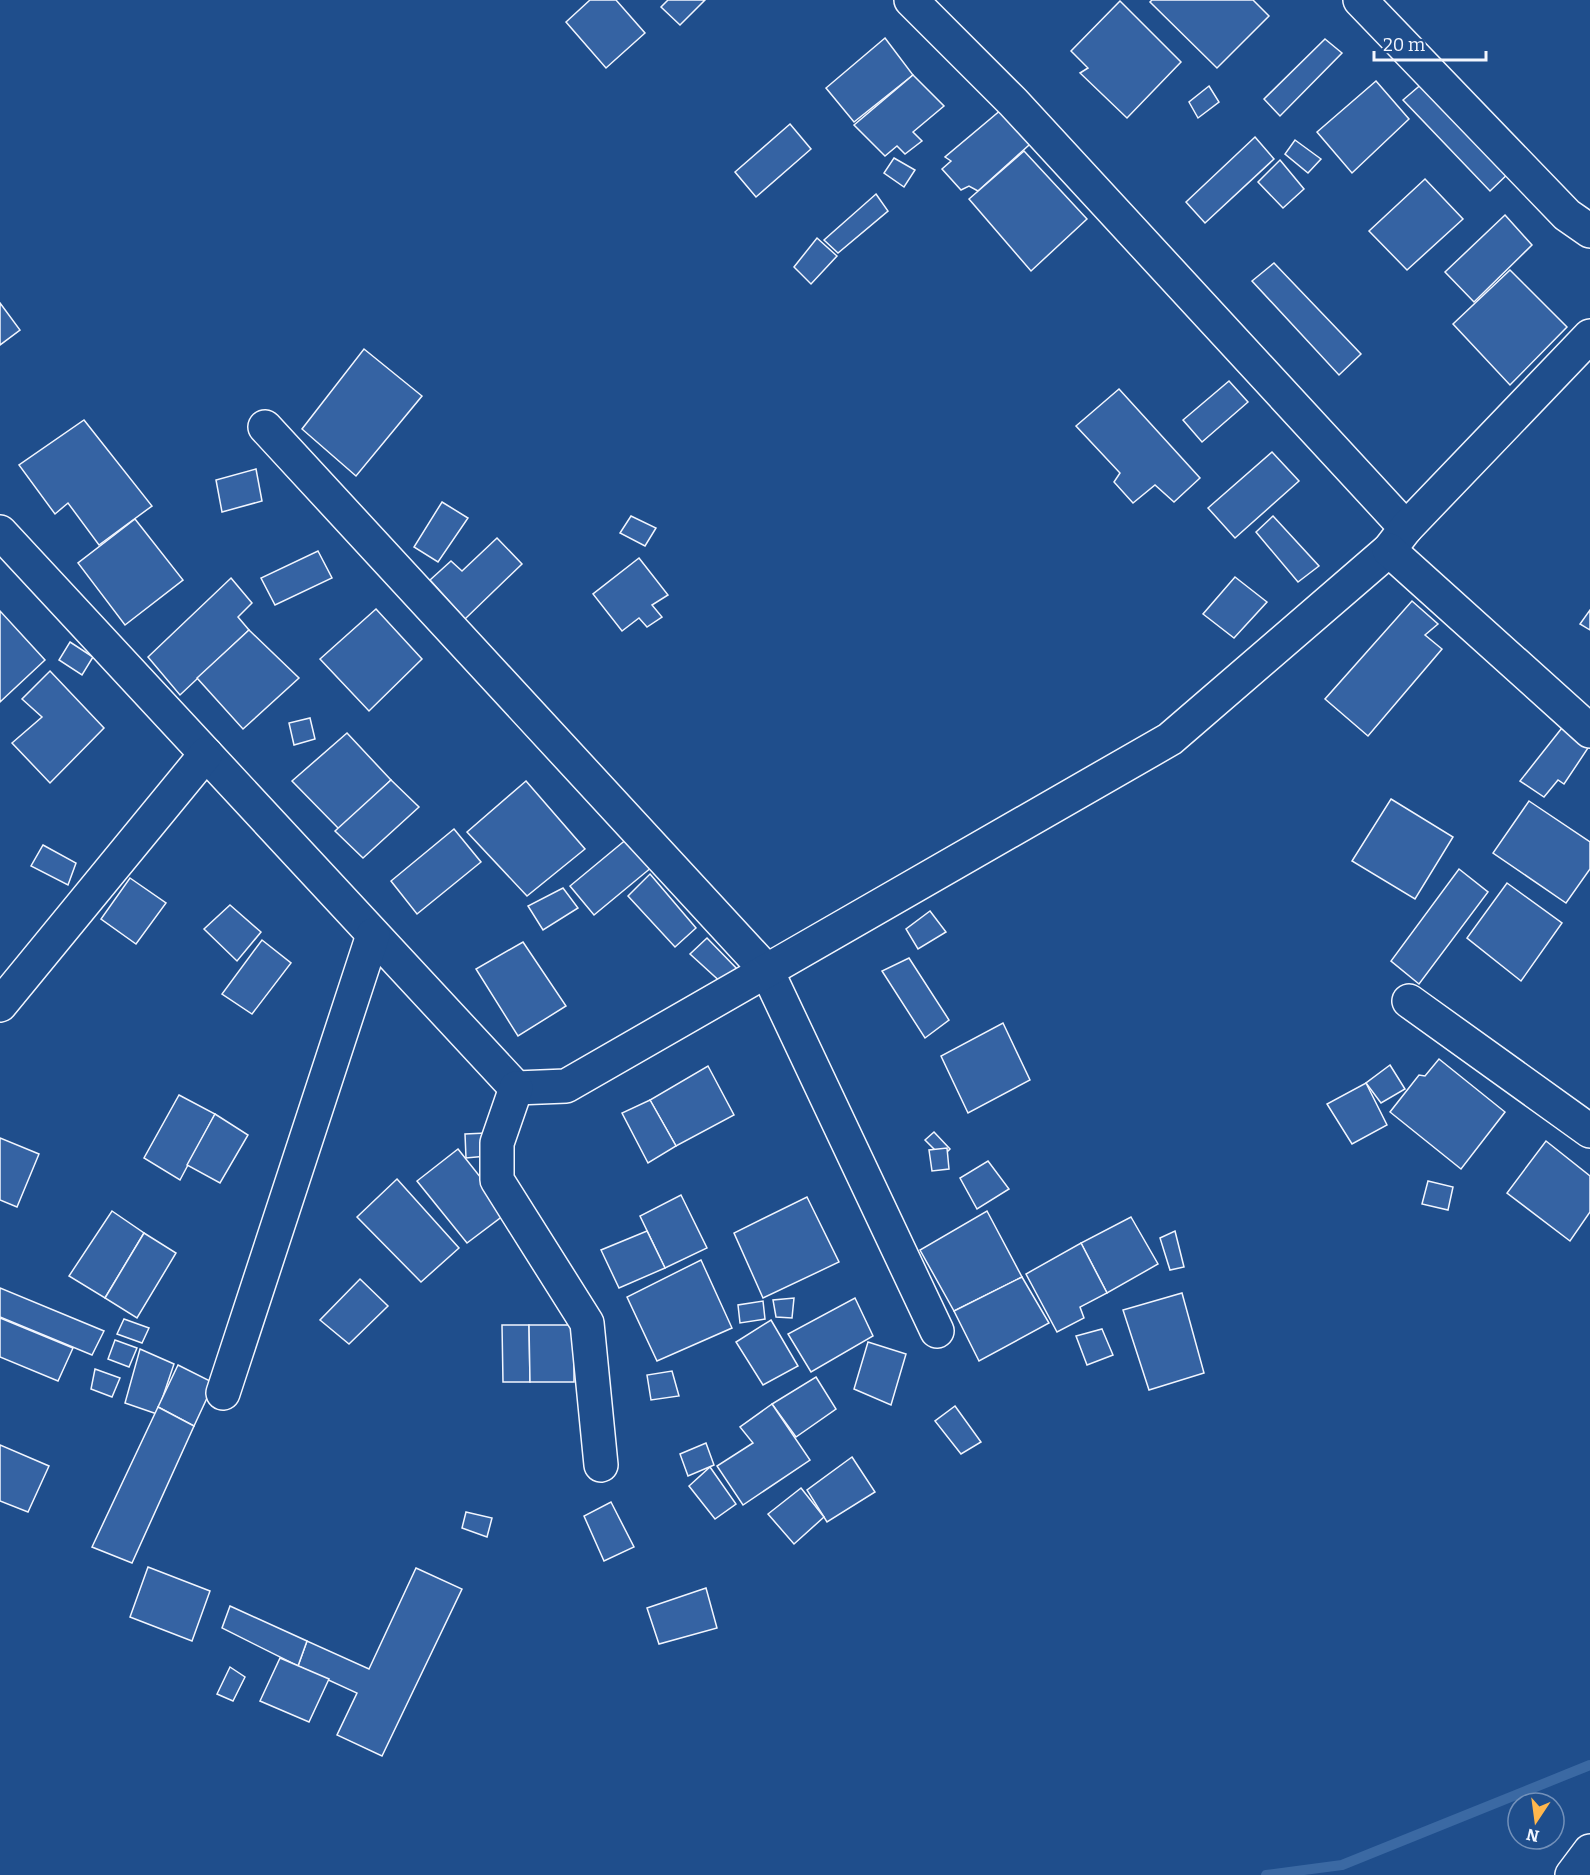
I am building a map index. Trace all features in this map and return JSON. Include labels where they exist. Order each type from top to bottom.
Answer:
[{"type":"street","points":[[911,0],[1013,102],[1398,539],[1590,731]]},
{"type":"street","points":[[1360,0],[1567,215],[1590,231]]},
{"type":"street","points":[[0,532],[516,1088],[566,1086],[1170,740],[1398,539],[1590,336]]},
{"type":"street","points":[[265,427],[767,970],[937,1331]]},
{"type":"street","points":[[0,1005],[206,754]]},
{"type":"street","points":[[223,1393],[373,935]]},
{"type":"street","points":[[1409,1001],[1590,1131]]},
{"type":"street","points":[[516,1088],[497,1143],[497,1180],[587,1323],[601,1465]]},
{"type":"street","points":[[1572,1875],[1590,1851]]},
{"type":"building","points":[[590,0],[616,0],[645,33],[606,68],[566,22]]},
{"type":"building","points":[[668,0],[705,0],[680,25],[661,7]]},
{"type":"building","points":[[1152,0],[1253,0],[1269,16],[1217,68],[1150,2]]},
{"type":"building","points":[[1120,1],[1181,62],[1127,118],[1080,73],[1088,68],[1071,51]]},
{"type":"building","points":[[885,38],[913,75],[854,122],[826,88]]},
{"type":"building","points":[[1325,39],[1342,53],[1280,116],[1264,99]]},
{"type":"building","points":[[913,75],[944,106],[913,132],[922,141],[905,154],[897,146],[885,156],[854,125]]},
{"type":"building","points":[[1376,81],[1409,119],[1352,173],[1317,132]]},
{"type":"building","points":[[1424,82],[1512,170],[1490,191],[1403,100]]},
{"type":"building","points":[[1209,86],[1219,102],[1198,118],[1189,102]]},
{"type":"building","points":[[1008,104],[1038,137],[978,191],[969,186],[961,190],[942,169],[951,161],[945,157]]},
{"type":"building","points":[[790,124],[811,149],[756,197],[735,172]]},
{"type":"building","points":[[1255,137],[1274,159],[1205,223],[1186,202]]},
{"type":"building","points":[[1295,140],[1321,159],[1308,173],[1285,154]]},
{"type":"building","points":[[1024,151],[1087,219],[1031,271],[969,199]]},
{"type":"building","points":[[894,158],[915,170],[904,187],[884,173]]},
{"type":"building","points":[[1280,160],[1304,189],[1283,208],[1258,182]]},
{"type":"building","points":[[1425,179],[1463,219],[1407,270],[1369,231]]},
{"type":"building","points":[[876,194],[888,211],[838,253],[824,240]]},
{"type":"building","points":[[1505,215],[1532,245],[1474,302],[1445,272]]},
{"type":"building","points":[[817,238],[837,256],[811,284],[794,267]]},
{"type":"building","points":[[1274,263],[1361,354],[1339,375],[1252,281]]},
{"type":"building","points":[[1510,270],[1567,327],[1510,385],[1453,324]]},
{"type":"building","points":[[0,303],[20,330],[0,345]]},
{"type":"building","points":[[364,349],[422,396],[356,476],[302,429]]},
{"type":"building","points":[[1229,381],[1248,402],[1202,442],[1183,420]]},
{"type":"building","points":[[1119,389],[1200,478],[1174,502],[1155,485],[1133,503],[1114,482],[1120,473],[1076,426]]},
{"type":"building","points":[[84,420],[152,506],[99,545],[68,503],[55,514],[19,465]]},
{"type":"building","points":[[1272,452],[1299,481],[1235,538],[1208,508]]},
{"type":"building","points":[[256,469],[262,501],[222,512],[216,480]]},
{"type":"building","points":[[442,502],[468,518],[438,562],[414,547]]},
{"type":"building","points":[[631,516],[656,528],[645,546],[620,533]]},
{"type":"building","points":[[1273,516],[1319,566],[1298,582],[1256,532]]},
{"type":"building","points":[[135,519],[183,580],[125,625],[78,563]]},
{"type":"building","points":[[497,538],[522,564],[465,619],[430,580],[451,561],[462,571]]},
{"type":"building","points":[[318,551],[332,578],[275,605],[261,578]]},
{"type":"building","points":[[639,558],[668,595],[652,605],[662,617],[647,627],[639,618],[622,631],[593,594]]},
{"type":"building","points":[[1235,577],[1267,602],[1234,638],[1203,614]]},
{"type":"building","points":[[231,578],[252,603],[238,617],[249,630],[180,695],[148,657]]},
{"type":"building","points":[[1412,601],[1438,624],[1425,635],[1442,649],[1368,736],[1325,699]]},
{"type":"building","points":[[376,609],[422,659],[369,711],[320,659]]},
{"type":"building","points":[[1590,610],[1590,630],[1580,624]]},
{"type":"building","points":[[0,611],[45,660],[0,702]]},
{"type":"building","points":[[249,630],[299,678],[243,729],[197,678]]},
{"type":"building","points":[[70,642],[93,657],[82,675],[59,660]]},
{"type":"building","points":[[50,671],[104,728],[50,783],[12,743],[42,717],[22,699]]},
{"type":"building","points":[[310,718],[315,739],[294,745],[289,723]]},
{"type":"building","points":[[1569,719],[1590,745],[1564,784],[1558,780],[1544,797],[1520,781]]},
{"type":"building","points":[[347,733],[391,780],[339,829],[292,781]]},
{"type":"building","points":[[391,780],[419,807],[363,858],[335,831]]},
{"type":"building","points":[[526,781],[585,849],[527,896],[467,832]]},
{"type":"building","points":[[1391,799],[1453,837],[1415,899],[1352,861]]},
{"type":"building","points":[[1529,801],[1590,842],[1590,869],[1566,903],[1493,853]]},
{"type":"building","points":[[454,829],[481,862],[417,914],[391,881]]},
{"type":"building","points":[[628,838],[652,867],[594,915],[570,886]]},
{"type":"building","points":[[43,845],[76,863],[68,885],[31,866]]},
{"type":"building","points":[[1459,869],[1488,892],[1419,984],[1391,961]]},
{"type":"building","points":[[650,874],[696,928],[675,947],[628,896]]},
{"type":"building","points":[[130,878],[166,903],[136,944],[101,919]]},
{"type":"building","points":[[1507,883],[1562,923],[1521,981],[1467,938]]},
{"type":"building","points":[[563,888],[578,908],[543,930],[528,906]]},
{"type":"building","points":[[230,905],[261,932],[237,961],[204,929]]},
{"type":"building","points":[[930,911],[946,932],[918,949],[906,929]]},
{"type":"building","points":[[707,938],[740,972],[724,985],[690,954]]},
{"type":"building","points":[[262,940],[291,963],[252,1014],[222,994]]},
{"type":"building","points":[[523,942],[566,1006],[518,1036],[476,969]]},
{"type":"building","points":[[909,958],[949,1020],[925,1038],[882,971]]},
{"type":"building","points":[[1003,1023],[1030,1080],[968,1113],[941,1056]]},
{"type":"building","points":[[1439,1059],[1505,1112],[1461,1169],[1390,1112],[1419,1075],[1425,1076]]},
{"type":"building","points":[[1390,1065],[1405,1089],[1381,1103],[1366,1083]]},
{"type":"building","points":[[708,1066],[734,1115],[676,1146],[650,1100]]},
{"type":"building","points":[[1366,1083],[1387,1125],[1352,1144],[1327,1104]]},
{"type":"building","points":[[179,1095],[215,1114],[180,1180],[144,1158]]},
{"type":"building","points":[[650,1100],[676,1146],[648,1163],[622,1113]]},
{"type":"building","points":[[215,1114],[248,1135],[220,1183],[187,1165]]},
{"type":"building","points":[[934,1132],[950,1149],[942,1157],[925,1140]]},
{"type":"building","points":[[486,1133],[487,1156],[466,1158],[465,1134]]},
{"type":"building","points":[[0,1138],[39,1154],[17,1207],[0,1200]]},
{"type":"building","points":[[1546,1141],[1590,1176],[1590,1212],[1570,1241],[1507,1193]]},
{"type":"building","points":[[947,1148],[949,1169],[932,1171],[929,1150]]},
{"type":"building","points":[[458,1149],[508,1212],[467,1243],[417,1181]]},
{"type":"building","points":[[988,1161],[1009,1189],[977,1209],[960,1178]]},
{"type":"building","points":[[397,1179],[459,1248],[421,1282],[357,1217]]},
{"type":"building","points":[[1428,1181],[1453,1187],[1448,1210],[1422,1204]]},
{"type":"building","points":[[681,1195],[707,1248],[665,1268],[640,1216]]},
{"type":"building","points":[[807,1197],[839,1262],[763,1298],[734,1233]]},
{"type":"building","points":[[112,1211],[144,1233],[105,1298],[69,1276]]},
{"type":"building","points":[[987,1211],[1022,1277],[954,1311],[920,1250]]},
{"type":"building","points":[[1131,1217],[1158,1264],[1107,1293],[1081,1243]]},
{"type":"building","points":[[647,1231],[665,1268],[619,1288],[601,1250]]},
{"type":"building","points":[[1175,1231],[1184,1267],[1170,1270],[1160,1238]]},
{"type":"building","points":[[144,1233],[176,1253],[137,1318],[105,1298]]},
{"type":"building","points":[[1081,1243],[1107,1293],[1080,1307],[1084,1318],[1057,1332],[1026,1274]]},
{"type":"building","points":[[701,1260],[732,1328],[657,1361],[627,1297]]},
{"type":"building","points":[[1022,1277],[1049,1323],[979,1361],[954,1311]]},
{"type":"building","points":[[360,1279],[388,1306],[349,1344],[320,1320]]},
{"type":"building","points":[[0,1288],[104,1331],[92,1355],[0,1317]]},
{"type":"building","points":[[1182,1293],[1204,1373],[1149,1390],[1123,1310]]},
{"type":"building","points":[[794,1298],[792,1318],[776,1317],[773,1300]]},
{"type":"building","points":[[855,1298],[873,1336],[811,1372],[788,1334]]},
{"type":"building","points":[[763,1301],[765,1319],[740,1323],[738,1305]]},
{"type":"building","points":[[0,1318],[73,1348],[58,1381],[0,1357]]},
{"type":"building","points":[[124,1319],[149,1328],[142,1343],[117,1334]]},
{"type":"building","points":[[771,1320],[798,1366],[763,1385],[736,1342]]},
{"type":"building","points":[[502,1325],[529,1325],[530,1382],[503,1382]]},
{"type":"building","points":[[529,1325],[574,1325],[574,1382],[530,1382]]},
{"type":"building","points":[[1102,1329],[1113,1355],[1087,1365],[1076,1336]]},
{"type":"building","points":[[115,1340],[137,1348],[129,1367],[108,1359]]},
{"type":"building","points":[[868,1342],[906,1354],[891,1405],[854,1389]]},
{"type":"building","points":[[140,1349],[174,1364],[157,1414],[125,1403]]},
{"type":"building","points":[[178,1365],[214,1383],[194,1426],[158,1407]]},
{"type":"building","points":[[95,1369],[120,1378],[112,1397],[91,1389]]},
{"type":"building","points":[[672,1371],[679,1396],[651,1400],[647,1375]]},
{"type":"building","points":[[816,1377],[836,1409],[796,1437],[772,1404]]},
{"type":"building","points":[[772,1404],[810,1460],[743,1505],[717,1466],[753,1443],[740,1427]]},
{"type":"building","points":[[955,1406],[981,1442],[961,1454],[935,1421]]},
{"type":"building","points":[[158,1407],[194,1426],[132,1563],[92,1547]]},
{"type":"building","points":[[706,1443],[714,1465],[688,1476],[680,1454]]},
{"type":"building","points":[[0,1445],[49,1466],[28,1512],[0,1501]]},
{"type":"building","points":[[852,1457],[875,1492],[827,1522],[807,1490]]},
{"type":"building","points":[[710,1467],[736,1504],[715,1519],[689,1486]]},
{"type":"building","points":[[801,1488],[824,1517],[794,1544],[768,1514]]},
{"type":"building","points":[[611,1502],[634,1547],[604,1561],[584,1516]]},
{"type":"building","points":[[466,1512],[492,1518],[487,1537],[462,1528]]},
{"type":"building","points":[[148,1567],[210,1591],[192,1641],[130,1617]]},
{"type":"building","points":[[416,1568],[462,1589],[382,1756],[337,1735],[357,1693],[298,1666],[307,1641],[369,1669]]},
{"type":"building","points":[[706,1588],[717,1628],[659,1644],[647,1608]]},
{"type":"building","points":[[230,1606],[307,1641],[298,1666],[222,1628]]},
{"type":"building","points":[[280,1658],[329,1679],[309,1722],[260,1701]]},
{"type":"building","points":[[230,1667],[245,1677],[233,1701],[217,1694]]},
{"type":"waterway","points":[[1266,1875],[1342,1865],[1590,1765]]}]
